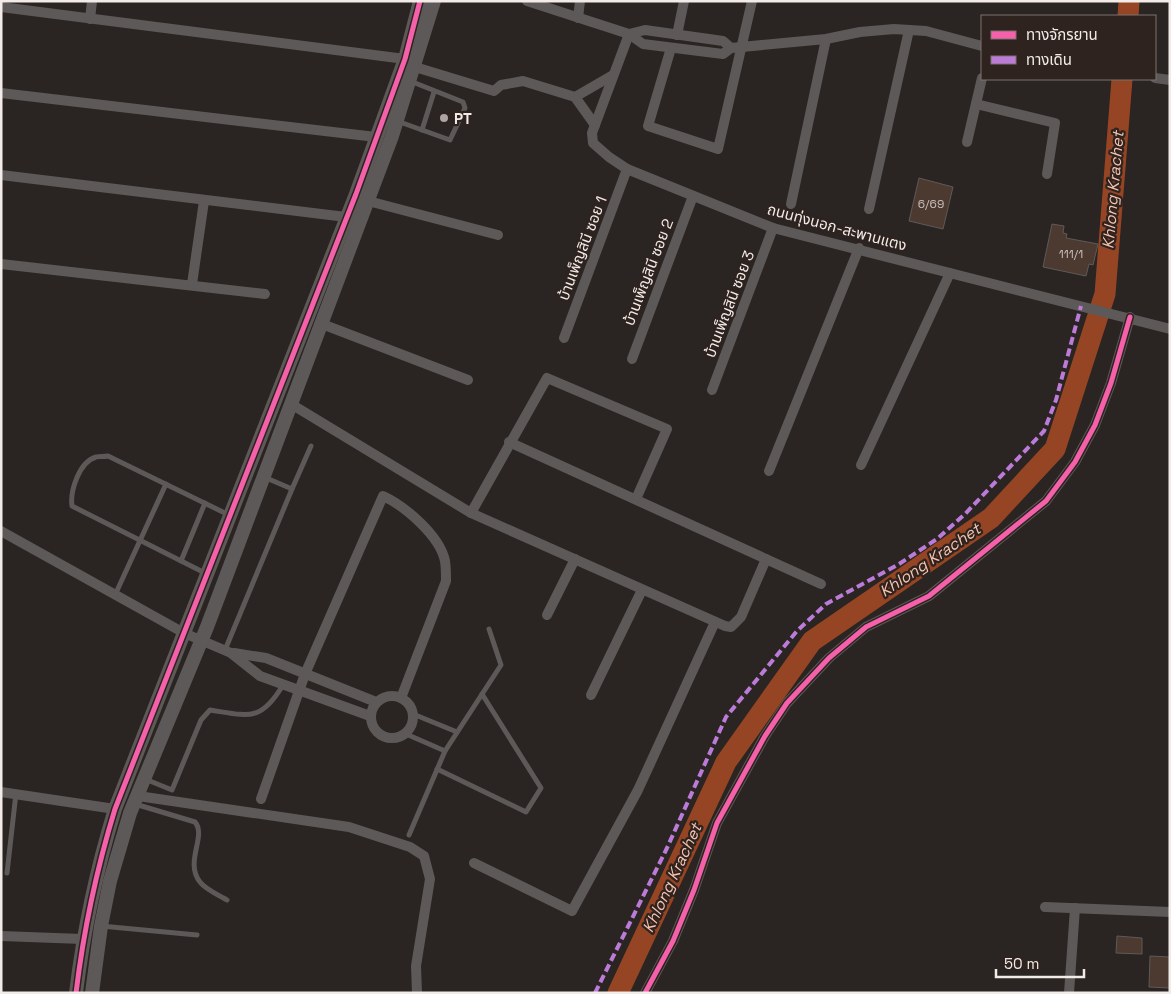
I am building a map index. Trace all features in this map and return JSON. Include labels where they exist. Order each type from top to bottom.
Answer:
[{"type":"street","points":[[90,19],[92,1]]},
{"type":"street","points":[[92,993],[101,926],[110,881],[136,800],[202,640],[397,121],[410,81],[410,63],[420,1]]},
{"type":"street","points":[[76,993],[82,939],[95,876],[115,808],[376,138],[410,63],[434,1]]},
{"type":"street","points":[[527,1],[628,34],[643,44],[723,54],[731,48],[826,39],[878,30],[909,30],[954,38],[981,46]]},
{"type":"street","points":[[578,18],[580,1]]},
{"type":"street","points":[[677,35],[684,1]]},
{"type":"street","points":[[671,48],[648,126],[718,148],[743,47],[752,1]]},
{"type":"street","points":[[1,8],[410,63],[494,91],[501,85],[523,81],[575,96],[595,125]]},
{"type":"street","points":[[628,34],[644,30],[723,41],[731,48]]},
{"type":"street","points":[[868,209],[909,30]]},
{"type":"street","name":"ถนนทุ่งนอก-สะพานแตง","points":[[628,34],[592,133],[593,142],[609,157],[627,169],[773,228],[859,248],[1170,329]]},
{"type":"street","points":[[790,204],[826,39]]},
{"type":"street","points":[[575,96],[613,75]]},
{"type":"street","points":[[1156,78],[1170,80]]},
{"type":"street","points":[[968,142],[982,80]]},
{"type":"street","points":[[1,93],[376,138]]},
{"type":"street","points":[[976,104],[1055,123],[1047,174]]},
{"type":"street","name":"บ้านเพ็ญสินี ซอย 1","points":[[564,338],[627,169]]},
{"type":"street","points":[[1,176],[346,217]]},
{"type":"street","name":"บ้านเพ็ญสินี ซอย 2","points":[[632,359],[693,196]]},
{"type":"street","points":[[192,284],[204,200]]},
{"type":"street","points":[[368,201],[498,235]]},
{"type":"street","name":"บ้านเพ็ญสินี ซอย 3","points":[[712,390],[773,228]]},
{"type":"street","points":[[769,471],[859,248]]},
{"type":"street","points":[[1,264],[192,284],[265,294]]},
{"type":"street","points":[[861,465],[950,273]]},
{"type":"street","points":[[645,993],[673,941],[694,890],[717,823],[765,736],[787,703],[828,658],[866,627],[928,596],[1046,501],[1075,462],[1094,425],[1111,382],[1125,316]]},
{"type":"street","points":[[322,324],[468,380]]},
{"type":"street","points":[[471,513],[509,442],[547,378],[666,429],[636,499]]},
{"type":"street","points":[[291,404],[471,513],[715,622],[732,627],[737,622],[766,559]]},
{"type":"street","points":[[509,442],[822,584]]},
{"type":"street","points":[[261,799],[305,674],[383,496],[399,503],[436,540],[445,560],[446,581],[401,698]]},
{"type":"street","points":[[1,531],[184,633],[228,651],[266,658],[376,702]]},
{"type":"street","points":[[547,614],[575,559]]},
{"type":"street","points":[[591,695],[642,590]]},
{"type":"street","points":[[474,863],[572,910],[638,790],[715,622]]},
{"type":"street","points":[[228,651],[260,676],[370,716]]},
{"type":"street","points":[[392,696],[407,702],[413,714],[412,725],[406,734],[392,739],[385,738],[377,733],[372,726],[370,716],[376,702],[384,697],[392,696]]},
{"type":"street","points":[[1,792],[115,808]]},
{"type":"street","points":[[136,800],[349,827],[410,847],[424,856],[430,879],[416,966],[417,993]]},
{"type":"street","points":[[1045,907],[1170,912]]},
{"type":"street","points":[[1069,993],[1075,908]]},
{"type":"street","points":[[1,936],[82,939]]},
{"type":"lane","points":[[397,121],[450,140],[465,108],[463,102],[410,81]]},
{"type":"lane","points":[[422,130],[434,92]]},
{"type":"lane","points":[[228,651],[310,446]]},
{"type":"lane","points":[[207,574],[72,506],[71,495],[83,464],[95,457],[108,456],[230,515]]},
{"type":"lane","points":[[264,477],[292,489]]},
{"type":"lane","points":[[115,595],[166,484]]},
{"type":"lane","points":[[181,560],[205,503]]},
{"type":"lane","points":[[409,835],[445,752],[501,665],[489,629]]},
{"type":"lane","points":[[144,779],[172,790],[201,720],[210,710],[255,715],[271,704],[283,685]]},
{"type":"lane","points":[[437,769],[526,812],[541,788],[482,694]]},
{"type":"lane","points":[[413,714],[457,732]]},
{"type":"lane","points":[[406,734],[445,752]]},
{"type":"lane","points":[[7,873],[16,793]]},
{"type":"lane","points":[[136,800],[195,822],[198,826],[198,834],[194,856],[194,870],[201,883],[226,900]]},
{"type":"lane","points":[[101,926],[197,935]]},
{"type":"building","points":[[919,178],[953,187],[943,229],[909,221]]},
{"type":"building","points":[[1052,224],[1064,226],[1063,233],[1067,234],[1066,238],[1098,244],[1093,265],[1089,264],[1086,276],[1043,267]]},
{"type":"building","points":[[1117,936],[1142,938],[1142,954],[1116,953]]},
{"type":"building","points":[[1150,956],[1170,957],[1170,988],[1149,987]]},
{"type":"waterway","name":"Khlong Krachet","points":[[1128,15],[1129,1]]},
{"type":"waterway","name":"Khlong Krachet","points":[[618,993],[726,762],[812,641],[991,518],[1055,449],[1105,294],[1122,80]]},
{"type":"marked path","points":[[595,993],[667,848],[726,717],[797,631],[826,604],[899,564],[937,539],[965,514],[1044,431],[1056,400],[1081,306]]},
{"type":"cycle path","points":[[76,993],[91,900],[115,809],[356,194],[405,59],[420,1]]},
{"type":"cycle path","points":[[645,993],[673,941],[694,890],[717,823],[765,736],[787,703],[829,658],[866,627],[929,596],[1046,501],[1075,462],[1095,425],[1111,383],[1130,317]]},
{"type":"place","name":"PT","points":[[444,118]]}]
